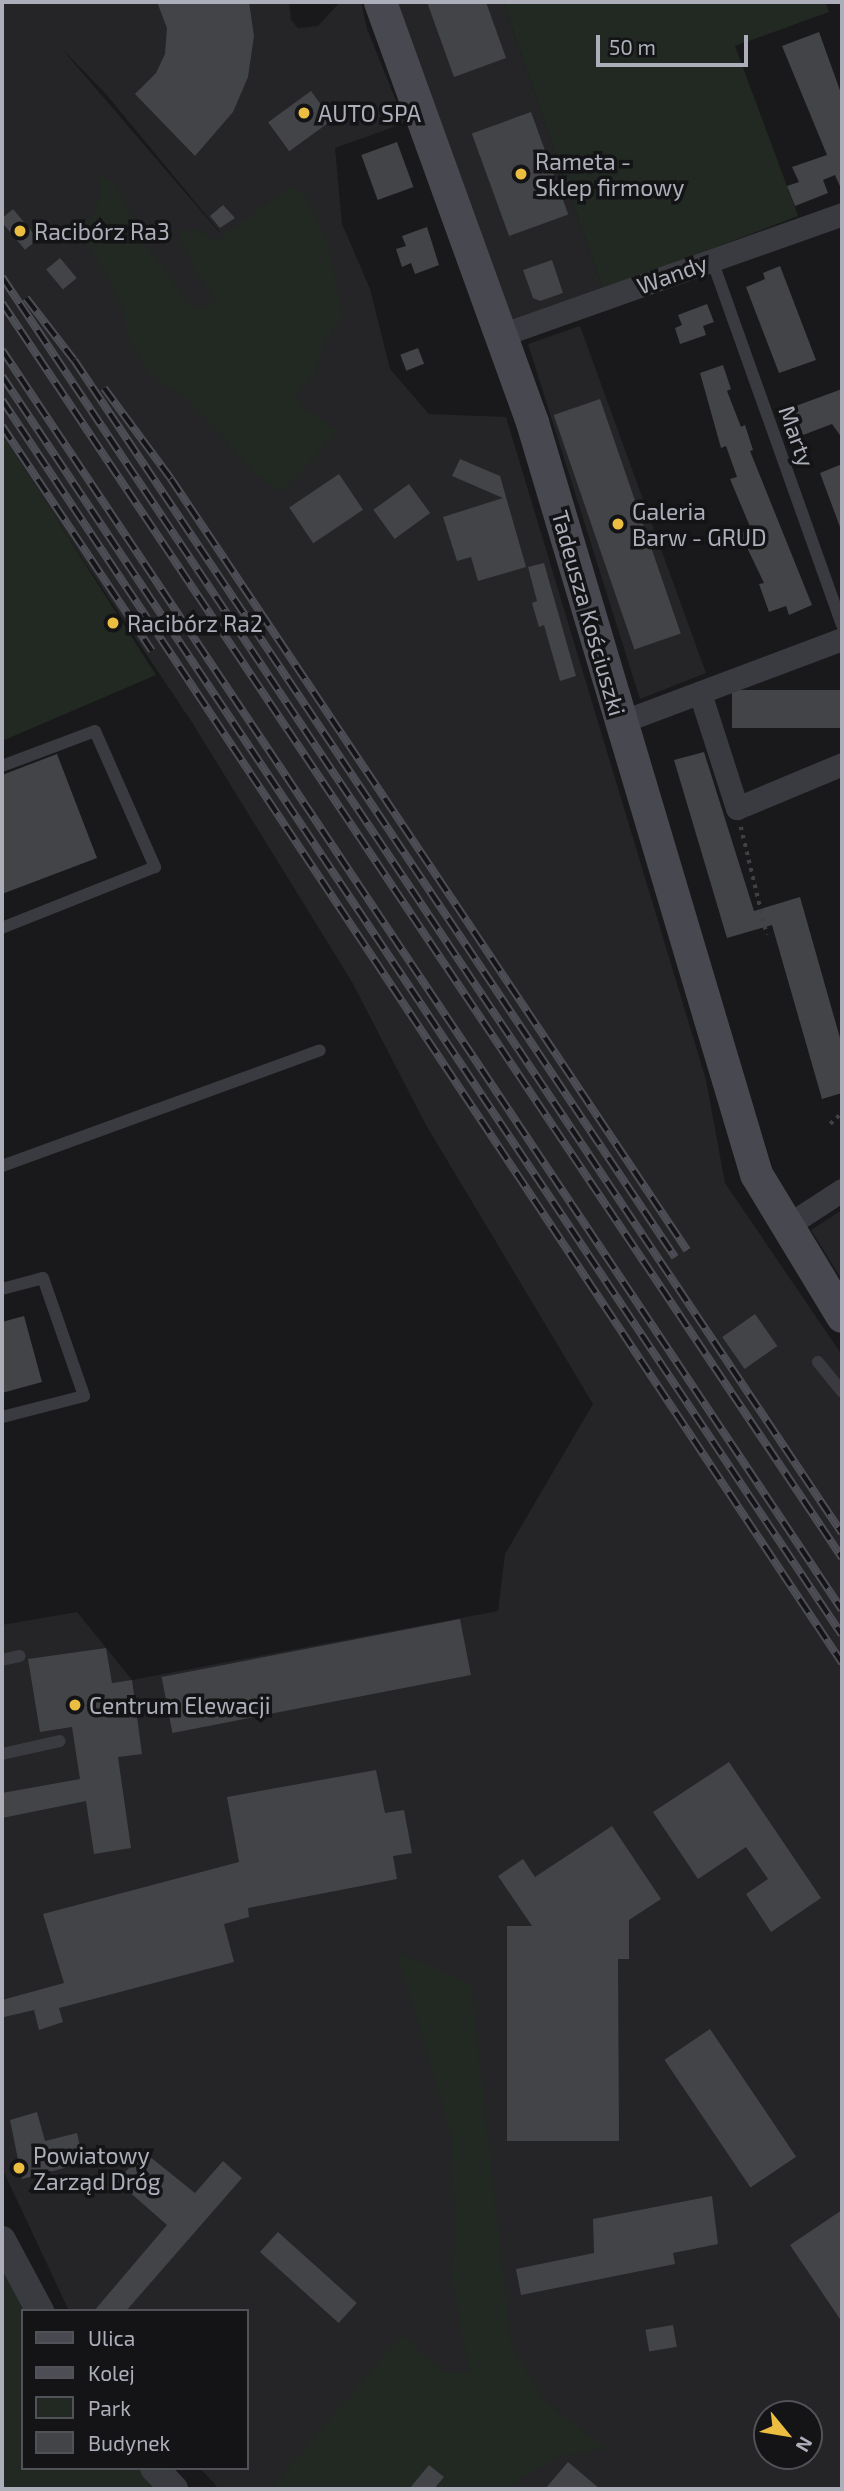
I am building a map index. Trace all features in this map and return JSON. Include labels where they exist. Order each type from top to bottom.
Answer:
[{"type":"main road","name":"Tadeusza Kościuszki","points":[[380,2],[535,430],[756,1174],[785,1227],[842,1316]]},
{"type":"street","name":"Wandy","points":[[501,335],[842,214]]},
{"type":"street","points":[[621,722],[842,639]]},
{"type":"street","points":[[700,693],[737,808],[842,764]]},
{"type":"street","points":[[785,1227],[842,1190]]},
{"type":"street","points":[[2,2240],[39,2309]]},
{"type":"street","points":[[157,2470],[174,2489]]},
{"type":"lane","name":"Marty","points":[[712,260],[842,625]]},
{"type":"lane","points":[[2,766],[95,731],[155,867],[2,929]]},
{"type":"lane","points":[[2,1166],[320,1050]]},
{"type":"lane","points":[[2,1289],[43,1278],[84,1396],[2,1417]]},
{"type":"lane","points":[[818,1362],[842,1392]]},
{"type":"lane","points":[[2,1660],[20,1657]]},
{"type":"lane","points":[[2,1754],[60,1741]]},
{"type":"path","points":[[737,808],[767,935]]},
{"type":"path","points":[[830,1125],[842,1113]]},
{"type":"shaded area","points":[[2,2],[289,2],[291,20],[298,28],[318,26],[340,2],[361,2],[367,29],[405,123],[335,148],[342,224],[370,289],[390,369],[429,414],[506,417],[706,1080],[725,1183],[842,1355],[842,2489],[219,2489],[202,2470],[248,2470],[248,2309],[68,2309],[2,2168],[2,1625],[77,1612],[132,1680],[498,1611],[505,1554],[593,1404],[426,1125],[352,982],[193,724],[2,438]],"holes":[[[61,48],[105,93],[219,232]]]},
{"type":"shaded area","points":[[392,2],[503,2],[603,290],[510,322]]},
{"type":"shaded area","points":[[580,326],[706,673],[640,699],[528,344]]},
{"type":"shaded area","points":[[842,1210],[842,1280],[811,1230]]},
{"type":"green space","points":[[503,2],[825,2],[829,12],[735,46],[798,216],[603,290]]},
{"type":"green space","points":[[99,175],[111,181],[137,222],[138,234],[188,303],[198,310],[216,299],[195,271],[179,236],[182,231],[197,229],[215,242],[289,188],[305,194],[327,242],[343,317],[325,340],[315,373],[295,395],[301,406],[337,431],[283,492],[257,476],[188,400],[151,375],[130,342],[122,305],[80,228],[93,215],[100,196]]},
{"type":"green space","points":[[2,434],[156,675],[2,741]]},
{"type":"green space","points":[[397,1952],[471,1984],[511,2344],[544,2401],[605,2448],[559,2457],[504,2489],[271,2489],[402,2335],[445,2373],[469,2371],[452,2278],[456,2230],[451,2134]]},
{"type":"green space","points":[[2,2255],[31,2309],[21,2309],[21,2470],[144,2470],[162,2489],[2,2489]]},
{"type":"building","points":[[157,2],[249,2],[254,36],[248,77],[233,112],[195,156],[135,94],[156,73],[165,54],[167,28]]},
{"type":"building","points":[[427,2],[486,2],[506,58],[454,77]]},
{"type":"building","points":[[819,32],[842,96],[842,191],[835,175],[823,180],[828,193],[795,206],[787,186],[799,182],[792,167],[827,155],[782,46]]},
{"type":"building","name":"AUTO SPA","points":[[311,91],[332,120],[289,151],[268,122]]},
{"type":"building","name":"Rameta - Sklep firmowy","points":[[531,112],[568,214],[509,236],[472,134]]},
{"type":"building","points":[[397,142],[413,187],[378,200],[361,155]]},
{"type":"building","points":[[223,205],[235,218],[220,228],[210,216]]},
{"type":"building","name":"Racibórz Ra3","points":[[13,209],[38,239],[25,250],[2,222],[2,218]]},
{"type":"building","points":[[427,227],[439,265],[415,274],[411,263],[402,267],[396,249],[406,246],[402,236]]},
{"type":"building","points":[[60,258],[77,278],[63,289],[46,270]]},
{"type":"building","points":[[552,260],[563,293],[540,301],[533,298],[523,270]]},
{"type":"building","points":[[780,266],[816,360],[779,373],[746,287],[765,279],[763,273]]},
{"type":"building","points":[[707,304],[714,322],[703,326],[706,335],[680,344],[675,328],[682,325],[678,315]]},
{"type":"building","points":[[418,348],[424,364],[406,371],[400,355]]},
{"type":"building","points":[[723,365],[731,389],[727,391],[741,427],[745,425],[753,450],[750,451],[812,605],[789,615],[786,606],[769,612],[759,584],[764,583],[740,533],[751,529],[730,479],[737,477],[726,446],[721,448],[700,373]]},
{"type":"building","points":[[842,389],[842,438],[832,424],[803,435],[793,407]]},
{"type":"building","name":"Galeria Barw - GRUD","points":[[600,399],[681,633],[634,649],[554,415]]},
{"type":"building","points":[[460,459],[500,476],[526,567],[478,581],[471,557],[457,561],[443,517],[503,498],[452,476]]},
{"type":"building","points":[[842,464],[842,527],[840,527],[820,473]]},
{"type":"building","points":[[339,474],[363,510],[313,543],[289,508]]},
{"type":"building","points":[[409,484],[430,513],[395,539],[373,510]]},
{"type":"building","points":[[544,563],[576,676],[560,681],[544,625],[539,627],[532,603],[537,601],[528,567]]},
{"type":"building","points":[[732,690],[842,690],[842,728],[732,728]]},
{"type":"building","points":[[704,752],[754,911],[800,897],[842,1045],[842,1093],[822,1099],[772,925],[727,938],[674,760]]},
{"type":"building","points":[[57,754],[97,858],[2,894],[2,775]]},
{"type":"building","points":[[755,1314],[777,1346],[745,1369],[722,1337]]},
{"type":"building","points":[[24,1316],[42,1382],[2,1393],[2,1322]]},
{"type":"building","points":[[460,1619],[471,1675],[172,1733],[162,1677]]},
{"type":"building","points":[[106,1648],[112,1683],[132,1680],[142,1754],[118,1757],[131,1848],[94,1854],[86,1801],[2,1818],[2,1793],[80,1779],[72,1727],[40,1732],[28,1659]]},
{"type":"building","points":[[729,1762],[821,1898],[771,1932],[746,1894],[768,1879],[746,1847],[698,1879],[653,1812]]},
{"type":"building","points":[[376,1770],[385,1813],[404,1810],[412,1853],[393,1856],[397,1879],[248,1908],[249,1917],[224,1924],[234,1962],[59,2008],[63,2022],[39,2030],[34,2010],[4,2017],[2,2000],[64,1983],[43,1914],[239,1862],[227,1797]]},
{"type":"building","points":[[612,1826],[661,1899],[629,1920],[629,1959],[618,1959],[619,2141],[507,2141],[507,1926],[532,1926],[498,1876],[523,1859],[535,1877]]},
{"type":"building","points":[[710,2029],[796,2157],[751,2187],[664,2060]]},
{"type":"building","points":[[37,2112],[45,2141],[77,2133],[84,2163],[22,2179],[10,2120]]},
{"type":"building","points":[[144,2152],[195,2193],[223,2161],[242,2178],[128,2309],[96,2309],[167,2225],[117,2181]]},
{"type":"building","points":[[712,2196],[718,2244],[673,2253],[675,2264],[521,2295],[516,2269],[594,2253],[593,2219]]},
{"type":"building","points":[[842,2210],[842,2322],[790,2245]]},
{"type":"building","points":[[278,2232],[357,2303],[339,2323],[260,2252]]},
{"type":"building","points":[[673,2325],[677,2347],[649,2352],[645,2330]]},
{"type":"building","points":[[568,2462],[600,2489],[545,2489]]},
{"type":"building","points":[[429,2465],[444,2477],[434,2489],[409,2489]]},
{"type":"railway","points":[[2,277],[842,1533]]},
{"type":"railway","points":[[26,298],[74,360],[675,1257]]},
{"type":"railway","points":[[2,303],[842,1558]]},
{"type":"railway","points":[[2,350],[842,1610]]},
{"type":"railway","points":[[2,376],[842,1635]]},
{"type":"railway","points":[[104,388],[171,479],[687,1250]]},
{"type":"railway","points":[[2,400],[842,1663]]},
{"type":"railway","points":[[2,426],[152,651]]},
{"type":"place","name":"AUTO SPA","points":[[304,113]]},
{"type":"place","name":"Rameta - Sklep firmowy","points":[[521,174]]},
{"type":"place","name":"Racibórz Ra3","points":[[20,231]]},
{"type":"place","name":"Galeria Barw - GRUD","points":[[618,524]]},
{"type":"place","name":"Racibórz Ra2","points":[[113,623]]},
{"type":"place","name":"Centrum Elewacji","points":[[75,1705]]},
{"type":"place","name":"Powiatowy Zarząd Dróg","points":[[19,2168]]}]
